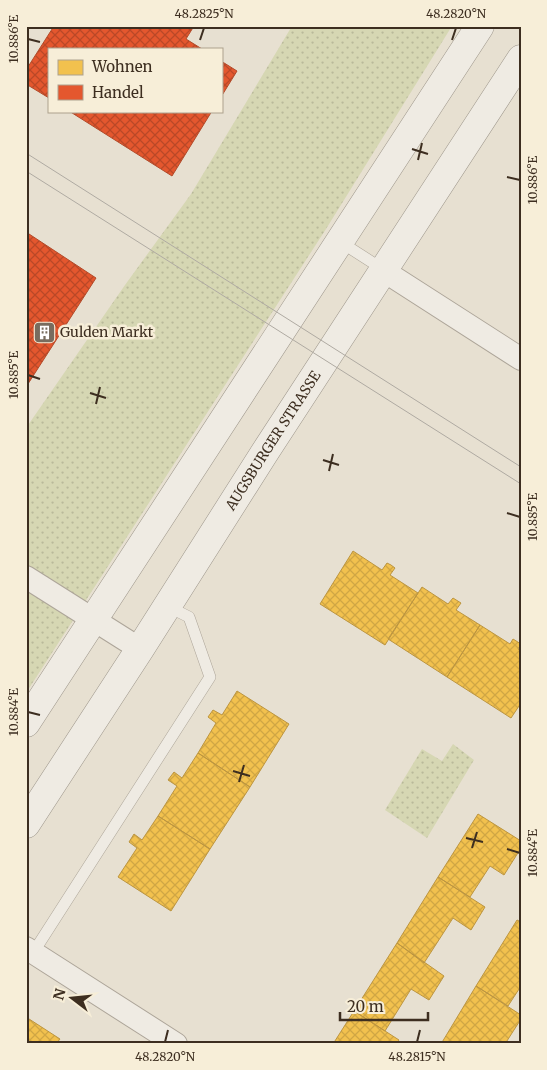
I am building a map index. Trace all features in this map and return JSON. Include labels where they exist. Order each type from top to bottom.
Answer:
[{"type":"street","points":[[26,723],[480,26]]},
{"type":"street","name":"AUGSBURGER STRASSE","points":[[26,824],[521,59]]},
{"type":"street","points":[[384,270],[521,359]]},
{"type":"street","points":[[26,577],[140,649]]},
{"type":"street","points":[[30,950],[176,1044]]},
{"type":"lane","points":[[339,241],[384,270]]},
{"type":"lane","points":[[30,950],[210,677],[189,617],[167,606]]},
{"type":"green space","points":[[292,26],[452,26],[326,229],[26,693],[26,428],[191,194]]},
{"type":"green space","points":[[453,744],[474,760],[427,838],[385,810],[422,749],[442,761]]},
{"type":"building: Wohnen","points":[[353,551],[382,570],[387,563],[391,565],[395,568],[390,575],[418,593],[385,645],[320,604]]},
{"type":"building: Wohnen","points":[[422,587],[448,604],[453,598],[461,603],[456,610],[480,625],[447,677],[388,639]]},
{"type":"building: Wohnen","points":[[480,625],[510,644],[513,639],[521,644],[518,649],[521,651],[521,703],[511,718],[447,677]]},
{"type":"building: Wohnen","points":[[237,691],[289,724],[250,787],[198,753],[216,723],[208,717],[213,710],[222,715]]},
{"type":"building: Wohnen","points":[[198,753],[250,787],[210,849],[158,816],[177,786],[168,780],[174,772],[182,778]]},
{"type":"building: Wohnen","points":[[478,814],[521,841],[521,848],[504,875],[490,866],[470,897],[438,877]]},
{"type":"building: Wohnen","points":[[158,816],[210,849],[171,911],[118,877],[137,848],[129,842],[134,834],[142,840]]},
{"type":"building: Wohnen","points":[[438,877],[485,907],[471,930],[453,918],[424,963],[397,943]]},
{"type":"building: Wohnen","points":[[517,920],[521,922],[521,986],[508,1006],[476,986]]},
{"type":"building: Wohnen","points":[[397,943],[444,976],[429,1000],[411,989],[385,1031],[354,1011]]},
{"type":"building: Wohnen","points":[[476,986],[521,1015],[521,1019],[505,1044],[441,1044]]},
{"type":"building: Wohnen","points":[[354,1011],[399,1040],[396,1044],[333,1044]]},
{"type":"building: Wohnen","points":[[26,1017],[60,1039],[56,1044],[26,1044]]},
{"type":"building: Handel","points":[[54,26],[194,26],[186,39],[200,48],[48,48],[48,97],[26,84],[26,70]]},
{"type":"building: Handel","points":[[222,62],[237,71],[222,95]]},
{"type":"building: Handel","points":[[71,112],[211,112],[172,176]]},
{"type":"building: Handel","name":"Gulden Markt","points":[[26,232],[96,278],[26,387]]},
{"type":"tram line","points":[[26,153],[521,467]]},
{"type":"tram line","points":[[26,171],[521,484]]},
{"type":"place","name":"Gulden Markt","points":[[44,332]]}]
